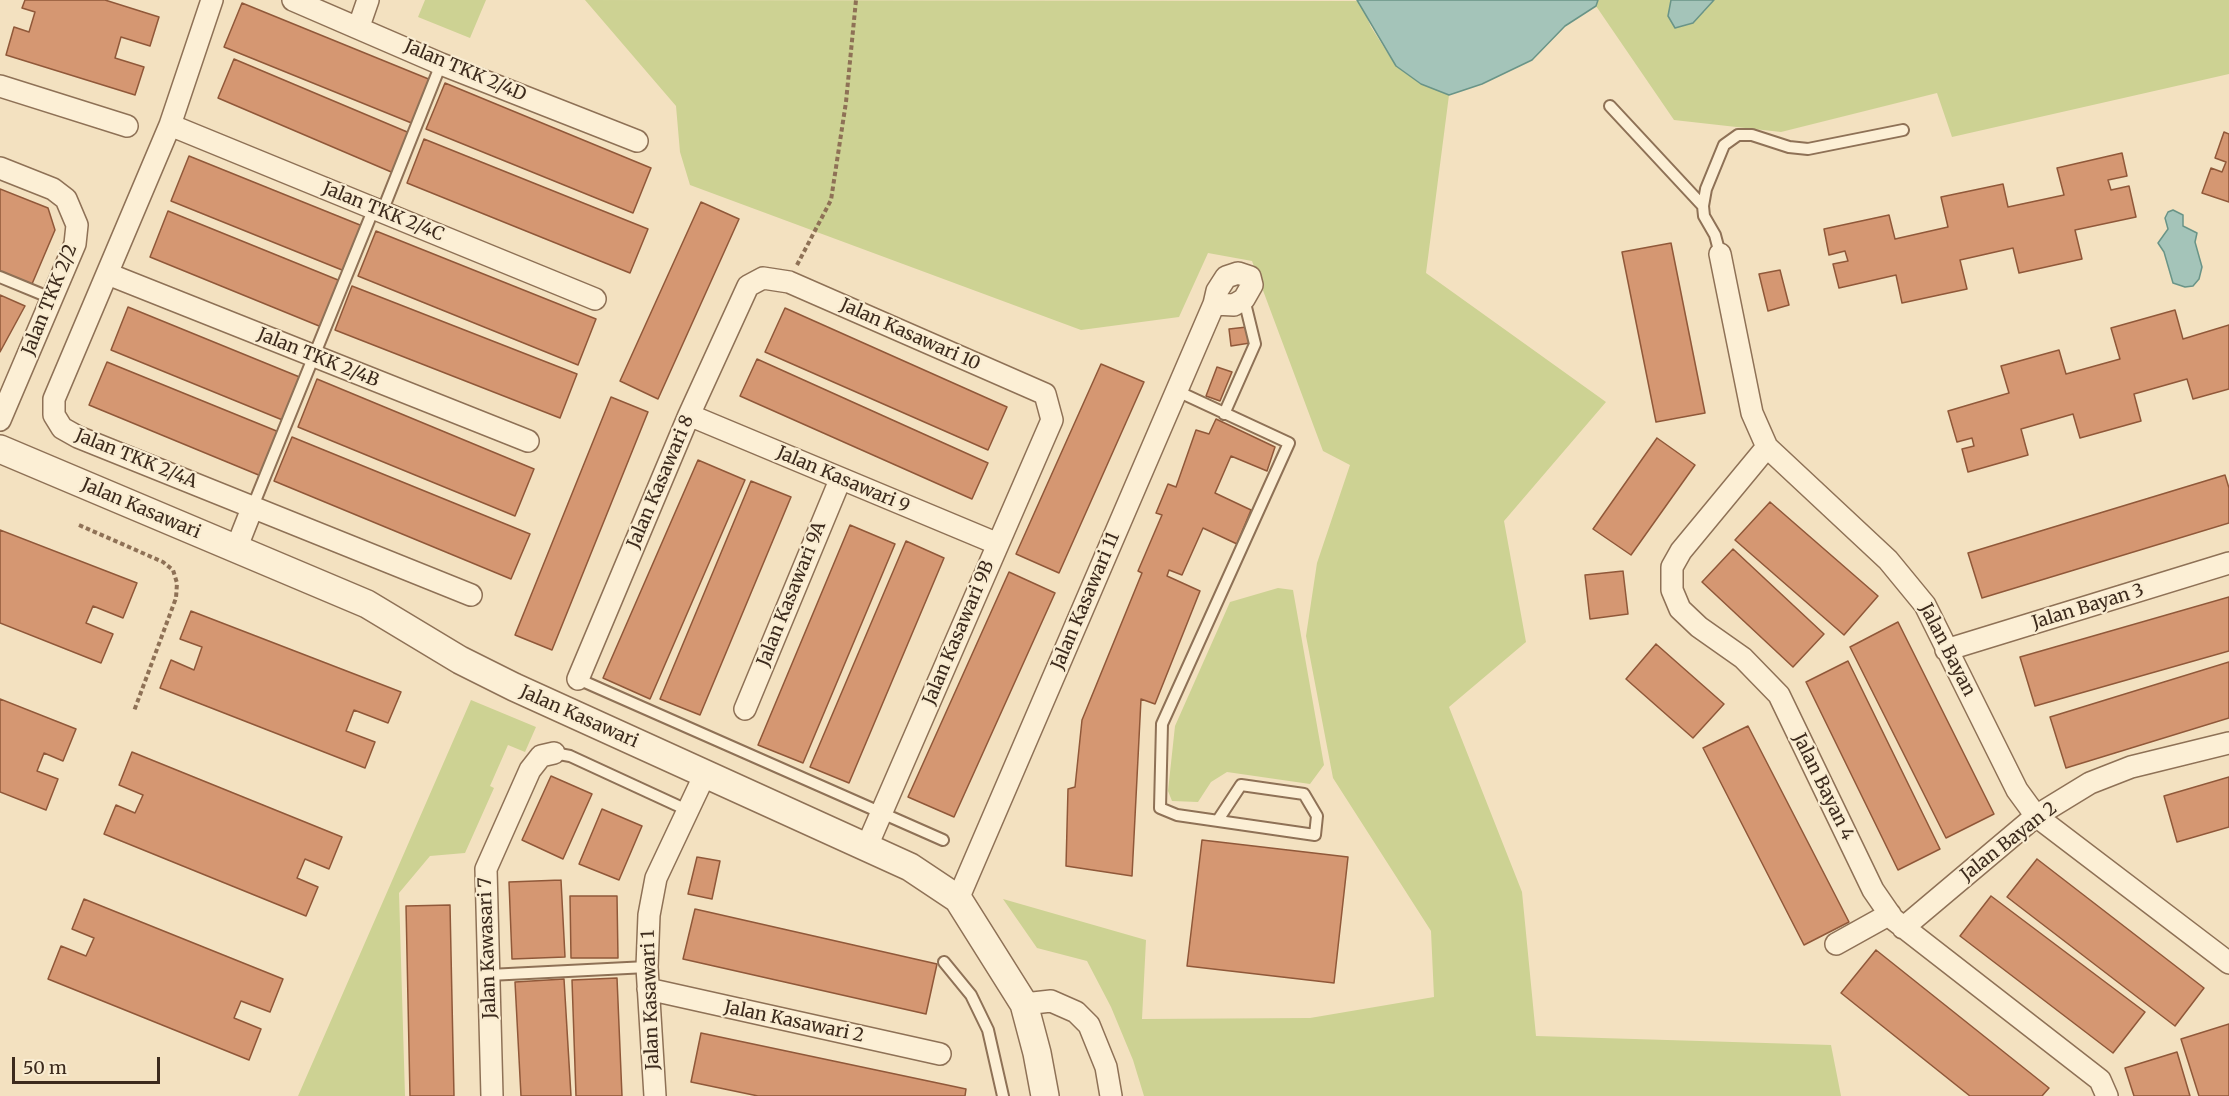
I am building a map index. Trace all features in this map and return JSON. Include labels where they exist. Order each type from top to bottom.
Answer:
[{"type":"street","name":"Jalan TKK 2/4A","points":[[212,0],[170,125],[54,399],[54,415],[62,428],[78,437],[471,595]]},
{"type":"street","name":"Jalan TKK 2/4D","points":[[293,0],[359,26],[441,64],[637,141]]},
{"type":"street","points":[[359,26],[368,0]]},
{"type":"street","points":[[0,86],[127,126]]},
{"type":"street","name":"Jalan TKK 2/4C","points":[[170,125],[595,298]]},
{"type":"street","name":"Jalan TKK 2/2","points":[[0,168],[53,189],[66,199],[74,212],[77,225],[75,244],[2,407]]},
{"type":"street","name":"Jalan Bayan","points":[[1720,254],[1752,413],[1767,447],[1908,582],[1925,605],[2017,790],[2036,816],[2229,963]]},
{"type":"street","name":"Jalan TKK 2/4B","points":[[108,273],[528,441]]},
{"type":"street","name":"Jalan Kasawari 11","points":[[958,899],[1214,304],[1217,291],[1226,277],[1238,273],[1250,277],[1252,285],[1244,298]]},
{"type":"street","name":"Jalan Kasawari 10","points":[[748,286],[763,278],[789,282],[1045,394],[1052,420]]},
{"type":"street","name":"Jalan Kasawari 8","points":[[578,680],[689,415],[748,286]]},
{"type":"street","name":"Jalan Kasawari 9","points":[[689,415],[840,480],[998,544]]},
{"type":"street","name":"Jalan Kasawari 9B","points":[[867,846],[1052,420]]},
{"type":"street","name":"Jalan Bayan 4","points":[[1767,447],[1681,551],[1672,567],[1672,590],[1680,609],[1699,627],[1743,658],[1779,695],[1873,890],[1897,921],[2100,1080],[2107,1096]]},
{"type":"street","name":"Jalan Kasawari","points":[[0,449],[367,604],[460,660],[514,687],[607,731],[706,772],[910,867],[958,899],[1024,1004],[1045,1096]]},
{"type":"street","name":"Jalan Kasawari 9A","points":[[745,709],[840,480]]},
{"type":"street","points":[[236,549],[253,506]]},
{"type":"street","name":"Jalan Bayan 3","points":[[1946,650],[2229,564]]},
{"type":"street","name":"Jalan Bayan 2","points":[[1836,944],[1897,921],[2036,816],[2090,783],[2131,767],[2229,743]]},
{"type":"street","name":"Jalan Kawasari 7","points":[[492,1096],[486,869],[530,770],[541,756],[554,753]]},
{"type":"street","name":"Jalan Kasawari 1","points":[[655,1096],[647,967],[649,915],[656,878],[706,772]]},
{"type":"street","name":"Jalan Kasawari 2","points":[[648,989],[940,1054]]},
{"type":"street","points":[[1024,1004],[1051,1001],[1076,1012],[1089,1025],[1106,1067],[1111,1096]]},
{"type":"lane","points":[[253,506],[314,357],[441,64]]},
{"type":"lane","points":[[1610,106],[1703,206]]},
{"type":"lane","points":[[1703,206],[1706,189],[1724,145],[1738,135],[1752,135],[1789,147],[1808,149],[1903,130]]},
{"type":"lane","name":"Jalan Bayan","points":[[1703,206],[1704,216],[1711,226],[1720,254]]},
{"type":"lane","points":[[0,277],[51,298]]},
{"type":"lane","points":[[1224,414],[1255,344],[1244,298]]},
{"type":"lane","points":[[1176,392],[1289,443],[1162,724],[1160,808],[1177,815],[1315,835],[1317,816],[1304,794],[1241,785],[1218,820]]},
{"type":"lane","points":[[578,680],[943,840]]},
{"type":"lane","points":[[554,753],[570,756],[687,810]]},
{"type":"lane","points":[[944,962],[971,995],[987,1030],[1003,1096]]},
{"type":"lane","points":[[489,975],[647,967]]},
{"type":"path","points":[[789,282],[831,200],[846,102],[856,0]]},
{"type":"path","points":[[79,525],[164,562],[173,570],[177,583],[176,598],[134,711]]},
{"type":"green space","points":[[425,0],[486,0],[470,38],[418,17]]},
{"type":"green space","points":[[585,0],[1360,1],[1371,27],[1396,66],[1421,84],[1449,95],[1426,273],[1606,402],[1504,521],[1526,642],[1449,707],[1522,892],[1536,1036],[1831,1045],[1841,1096],[1144,1096],[1133,1060],[1111,1007],[1087,961],[1037,948],[1003,899],[1146,940],[1142,1019],[1310,1018],[1434,997],[1431,931],[1333,778],[1306,636],[1317,563],[1350,465],[1323,451],[1252,261],[1208,253],[1179,317],[1081,330],[690,185],[680,152],[676,106]]},
{"type":"green space","points":[[1598,0],[1671,0],[1704,12],[1714,0],[2229,0],[2229,74],[1952,137],[1937,93],[1781,132],[1674,120],[1596,6]]},
{"type":"green space","points":[[1278,588],[1293,590],[1324,765],[1310,784],[1227,772],[1211,782],[1198,802],[1172,801],[1168,791],[1175,726],[1230,602]]},
{"type":"green space","points":[[471,700],[536,727],[525,752],[508,745],[490,786],[494,788],[465,853],[430,856],[399,893],[405,1096],[298,1096]]},
{"type":"water","points":[[1357,0],[1598,0],[1596,6],[1565,26],[1532,60],[1482,84],[1449,95],[1421,84],[1396,66]]},
{"type":"water","points":[[1671,0],[1714,0],[1693,23],[1675,28],[1668,16]]},
{"type":"water","points":[[2173,210],[2183,215],[2183,226],[2197,233],[2195,242],[2202,267],[2199,279],[2193,286],[2185,287],[2173,283],[2164,252],[2158,243],[2168,229],[2165,218],[2168,212]]},
{"type":"building","points":[[25,0],[105,0],[159,17],[150,46],[121,37],[115,58],[144,67],[135,95],[6,55],[14,27],[29,32],[35,12],[22,8]]},
{"type":"building","points":[[242,3],[431,80],[414,124],[224,47]]},
{"type":"building","points":[[234,59],[412,134],[396,174],[218,98]]},
{"type":"building","points":[[445,83],[651,168],[633,213],[426,129]]},
{"type":"building","points":[[2224,132],[2229,134],[2229,202],[2202,193],[2211,168],[2222,172],[2226,162],[2215,158]]},
{"type":"building","points":[[424,139],[648,229],[630,273],[407,183]]},
{"type":"building","points":[[2122,153],[2127,176],[2108,180],[2111,190],[2129,186],[2136,217],[2075,230],[2082,259],[2019,273],[2013,248],[1960,260],[1967,289],[1902,303],[1896,275],[1839,288],[1833,264],[1848,261],[1845,251],[1829,255],[1824,229],[1889,215],[1895,239],[1948,227],[1941,197],[2003,184],[2008,207],[2064,195],[2057,168]]},
{"type":"building","points":[[189,156],[365,227],[347,272],[171,201]]},
{"type":"building","points":[[0,189],[48,208],[55,230],[32,284],[0,271]]},
{"type":"building","points":[[701,202],[739,219],[658,399],[620,381]]},
{"type":"building","points":[[168,211],[343,282],[324,328],[150,257]]},
{"type":"building","points":[[376,231],[596,319],[578,365],[358,276]]},
{"type":"building","points":[[1671,243],[1705,413],[1656,422],[1622,252]]},
{"type":"building","points":[[1780,270],[1789,305],[1768,311],[1759,274]]},
{"type":"building","points":[[352,286],[577,374],[560,418],[335,330]]},
{"type":"building","points":[[0,295],[25,306],[0,352]]},
{"type":"building","points":[[128,307],[302,378],[285,421],[111,350]]},
{"type":"building","points":[[785,308],[1007,407],[988,450],[765,352]]},
{"type":"building","points":[[2175,310],[2183,339],[2229,325],[2229,389],[2193,399],[2187,379],[2134,394],[2141,421],[2080,438],[2073,414],[2021,429],[2028,455],[1968,472],[1962,449],[1974,446],[1972,438],[1957,442],[1948,411],[2009,393],[2001,366],[2059,350],[2066,374],[2120,359],[2111,328]]},
{"type":"building","points":[[1247,327],[1250,343],[1231,346],[1229,329]]},
{"type":"building","points":[[757,359],[988,463],[972,499],[740,396]]},
{"type":"building","points":[[107,362],[279,432],[261,476],[89,405]]},
{"type":"building","points":[[1101,364],[1144,382],[1059,573],[1016,554]]},
{"type":"building","points":[[1217,367],[1232,372],[1220,401],[1206,396]]},
{"type":"building","points":[[317,379],[534,469],[515,516],[298,427]]},
{"type":"building","points":[[611,397],[648,412],[552,650],[515,635]]},
{"type":"building","points":[[1216,419],[1275,447],[1267,471],[1231,456],[1215,493],[1251,510],[1237,544],[1203,528],[1182,575],[1169,570],[1167,576],[1200,591],[1155,704],[1141,699],[1132,876],[1066,866],[1068,789],[1075,787],[1082,720],[1142,573],[1138,571],[1162,515],[1156,513],[1168,484],[1176,487],[1196,430],[1209,434]]},
{"type":"building","points":[[292,437],[530,534],[511,579],[274,481]]},
{"type":"building","points":[[1657,438],[1695,465],[1631,555],[1593,529]]},
{"type":"building","points":[[698,460],[745,480],[650,699],[603,678]]},
{"type":"building","points":[[2225,475],[2229,488],[2229,523],[1982,598],[1968,553]]},
{"type":"building","points":[[751,481],[791,497],[700,715],[660,699]]},
{"type":"building","points":[[1770,502],[1878,596],[1844,635],[1735,540]]},
{"type":"building","points":[[850,525],[895,544],[803,763],[758,745]]},
{"type":"building","points":[[0,530],[137,583],[123,618],[93,606],[86,623],[113,634],[101,663],[0,623]]},
{"type":"building","points":[[906,541],[944,558],[849,783],[810,767]]},
{"type":"building","points":[[1733,549],[1824,634],[1793,667],[1702,582]]},
{"type":"building","points":[[1623,571],[1628,614],[1590,619],[1585,575]]},
{"type":"building","points":[[1009,572],[1055,593],[954,817],[908,797]]},
{"type":"building","points":[[2229,597],[2229,651],[2035,706],[2020,657]]},
{"type":"building","points":[[191,611],[401,692],[388,723],[354,710],[346,731],[375,742],[365,768],[160,688],[171,660],[194,670],[202,647],[180,639]]},
{"type":"building","points":[[1898,622],[1994,814],[1946,838],[1850,647]]},
{"type":"building","points":[[1656,644],[1724,704],[1693,738],[1626,679]]},
{"type":"building","points":[[1848,661],[1940,849],[1898,870],[1806,682]]},
{"type":"building","points":[[2229,662],[2229,718],[2066,768],[2050,717]]},
{"type":"building","points":[[0,699],[76,729],[63,761],[44,753],[37,771],[58,779],[46,810],[0,792]]},
{"type":"building","points":[[1748,726],[1849,922],[1804,945],[1703,748]]},
{"type":"building","points":[[132,752],[342,837],[329,869],[305,859],[297,878],[318,887],[306,916],[104,834],[116,805],[135,813],[143,795],[119,785]]},
{"type":"building","points":[[551,776],[592,794],[563,859],[522,840]]},
{"type":"building","points":[[2229,777],[2229,827],[2177,842],[2164,796]]},
{"type":"building","points":[[602,809],[642,826],[619,880],[579,864]]},
{"type":"building","points":[[1202,840],[1348,857],[1334,983],[1187,966]]},
{"type":"building","points":[[697,857],[720,861],[712,899],[688,894]]},
{"type":"building","points":[[2037,859],[2204,988],[2175,1026],[2007,897]]},
{"type":"building","points":[[561,880],[565,957],[512,959],[509,882]]},
{"type":"building","points":[[570,896],[617,896],[618,958],[571,958]]},
{"type":"building","points":[[1991,896],[2145,1012],[2113,1053],[1960,936]]},
{"type":"building","points":[[84,899],[283,979],[270,1012],[241,1001],[234,1018],[261,1029],[249,1060],[48,979],[61,946],[86,956],[94,938],[72,929]]},
{"type":"building","points":[[450,905],[454,1096],[410,1096],[406,906]]},
{"type":"building","points":[[695,909],[937,964],[926,1014],[683,959]]},
{"type":"building","points":[[1876,950],[2049,1088],[2042,1096],[1970,1096],[1841,993]]},
{"type":"building","points":[[617,978],[622,1096],[576,1096],[572,980]]},
{"type":"building","points":[[564,979],[571,1096],[521,1096],[515,982]]},
{"type":"building","points":[[2229,1024],[2229,1096],[2199,1096],[2181,1039]]},
{"type":"building","points":[[701,1033],[966,1089],[965,1096],[758,1096],[691,1082]]},
{"type":"building","points":[[2177,1052],[2190,1096],[2134,1096],[2125,1068]]}]
